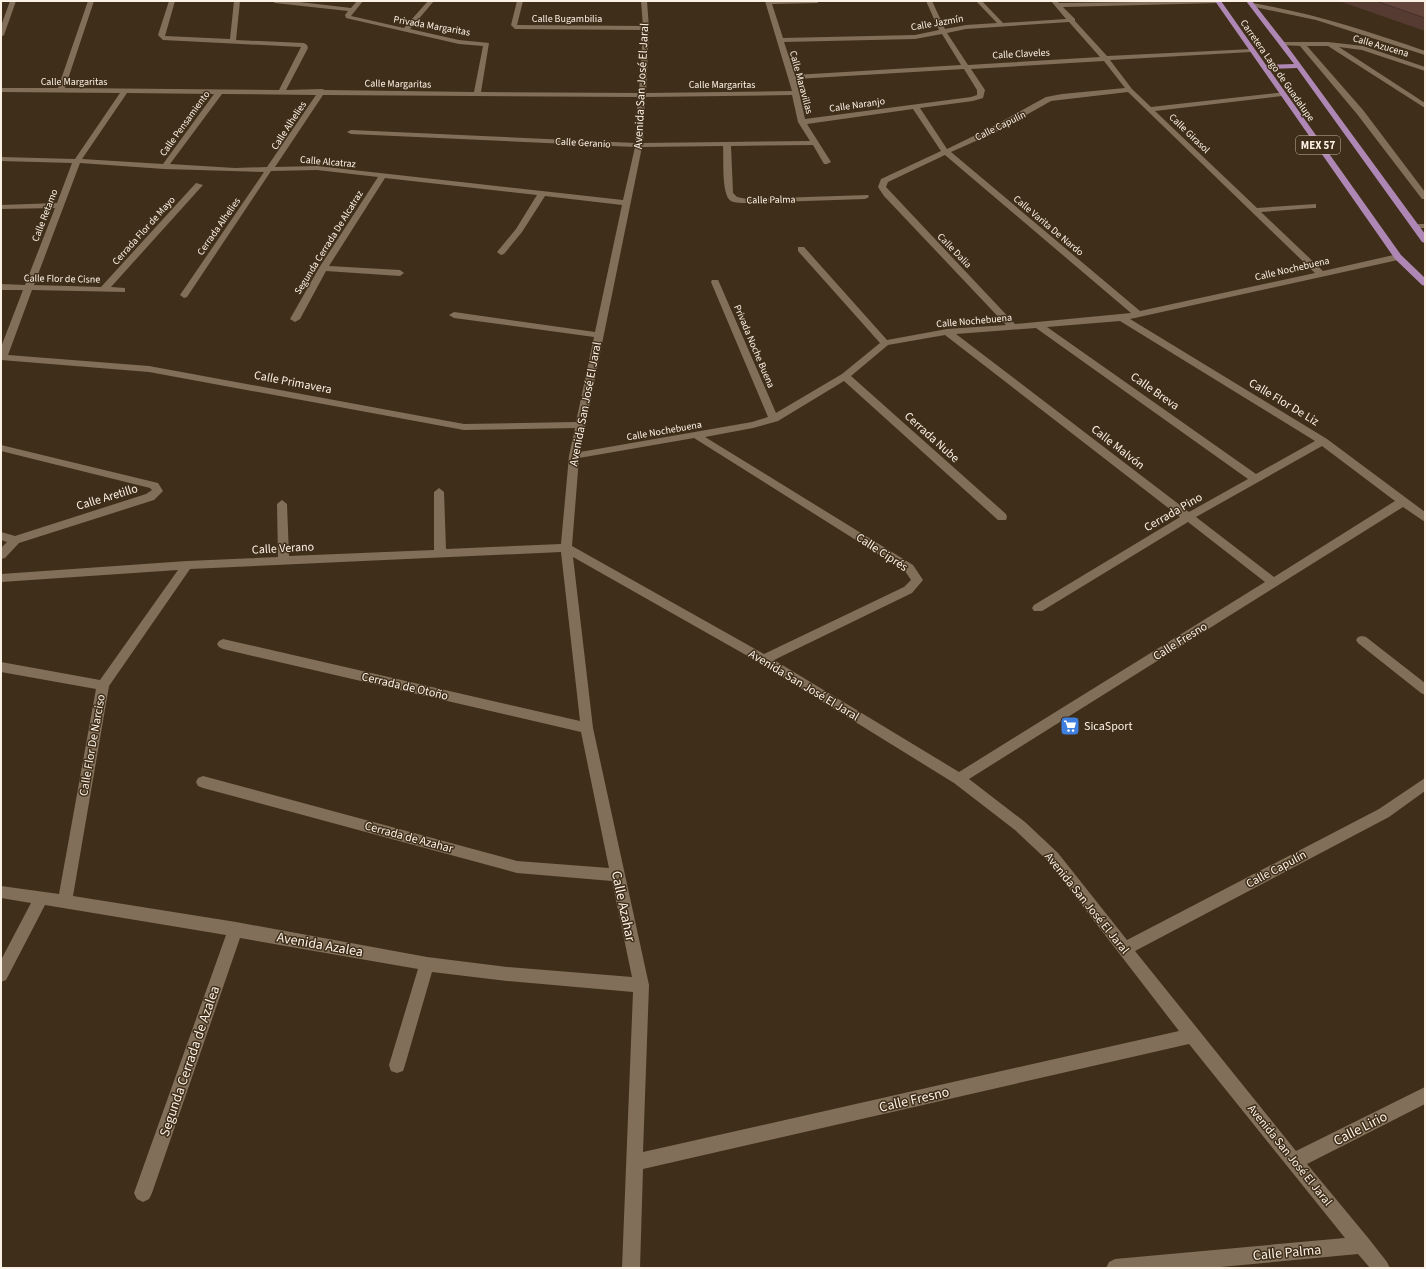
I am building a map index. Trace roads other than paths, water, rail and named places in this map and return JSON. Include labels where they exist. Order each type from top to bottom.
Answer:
[{"type":"main road","name":"Carretera Lago de Guadalupe","points":[[1218,1],[1398,257],[1425,283]]},
{"type":"main road","name":"Carretera Lago de Guadalupe","points":[[1251,3],[1425,240]]},
{"type":"main road","points":[[1264,67],[1297,66]]},
{"type":"street","points":[[1,35],[13,1]]},
{"type":"street","points":[[61,91],[91,1]]},
{"type":"street","points":[[172,1],[161,35],[163,38],[304,45],[305,48],[282,91]]},
{"type":"street","points":[[233,41],[237,1]]},
{"type":"street","points":[[275,1],[352,10],[360,1]]},
{"type":"street","points":[[406,30],[431,1]]},
{"type":"street","name":"Calle Bugambilia","points":[[520,1],[514,25],[515,27],[646,28]]},
{"type":"street","name":"Avenida San José El Jaral","points":[[644,1],[646,28],[639,145],[628,202],[598,334],[574,456],[566,548],[764,660],[959,779],[1020,826],[1053,858],[1192,1036],[1381,1268]]},
{"type":"street","points":[[768,1],[817,1]]},
{"type":"street","name":"Calle Maravillas","points":[[768,1],[792,77],[802,122],[827,162]]},
{"type":"street","points":[[929,1],[943,31],[967,67]]},
{"type":"street","points":[[980,1],[1002,24]]},
{"type":"street","points":[[1056,3],[1218,1]]},
{"type":"street","name":"Calle Girasol","points":[[1056,3],[1106,58],[1130,90],[1320,273]]},
{"type":"street","points":[[1251,3],[1328,20],[1425,53]]},
{"type":"street","name":"Privada Margaritas","points":[[352,10],[348,17],[459,42],[487,44],[477,94]]},
{"type":"street","name":"Calle Jazmín","points":[[780,40],[915,37],[943,31],[1002,24],[1072,20]]},
{"type":"street","name":"Calle Azucena","points":[[1282,44],[1328,44],[1363,48],[1425,69]]},
{"type":"street","points":[[1302,44],[1360,112],[1425,197]]},
{"type":"street","points":[[1328,44],[1425,106]]},
{"type":"street","name":"Calle Claveles","points":[[792,77],[1251,50]]},
{"type":"street","name":"Calle Naranjo","points":[[802,122],[973,99],[980,96],[981,90],[967,67]]},
{"type":"street","name":"Calle Margaritas","points":[[1,90],[322,91],[641,95],[795,93]]},
{"type":"street","name":"Calle Capulín","points":[[882,188],[884,181],[945,151],[993,130],[1050,99],[1062,96],[1130,90]]},
{"type":"street","name":"Calle Retamo","points":[[2,357],[77,161],[125,91]]},
{"type":"street","name":"Calle Pensamiento","points":[[164,167],[220,91]]},
{"type":"street","name":"Calle Alhelies","points":[[271,170],[322,91]]},
{"type":"street","points":[[1150,109],[1282,94]]},
{"type":"street","points":[[915,106],[945,151]]},
{"type":"street","name":"Calle Geranio","points":[[351,132],[639,145],[814,143]]},
{"type":"street","name":"Calle Palma","points":[[727,144],[729,193],[734,199],[748,201],[865,197]]},
{"type":"street","name":"Calle Varita De Nardo","points":[[945,151],[1139,315]]},
{"type":"street","name":"Calle Alcatraz","points":[[1,159],[77,161],[235,170],[317,168],[382,177],[628,202]]},
{"type":"street","name":"Cerrada Alhelies","points":[[184,295],[271,170]]},
{"type":"street","name":"Segunda Cerrada De Alcatraz","points":[[295,319],[323,268],[382,177]]},
{"type":"street","name":"Cerrada Flor de Mayo","points":[[103,290],[199,185]]},
{"type":"street","name":"Calle Dalia","points":[[882,188],[1013,327]]},
{"type":"street","points":[[501,252],[519,230],[542,194]]},
{"type":"street","points":[[1,207],[60,205]]},
{"type":"street","points":[[1256,210],[1313,206]]},
{"type":"street","points":[[1415,226],[1425,226]]},
{"type":"street","points":[[801,249],[885,343]]},
{"type":"street","name":"Calle Nochebuena","points":[[574,456],[697,436],[754,425],[774,418],[845,376],[885,343],[947,332],[1122,318],[1320,273],[1398,257]]},
{"type":"street","points":[[323,268],[400,273]]},
{"type":"street","name":"Privada Noche Buena","points":[[715,282],[774,418]]},
{"type":"street","name":"Calle Flor de Cisne","points":[[1,287],[122,290]]},
{"type":"street","points":[[454,315],[598,334]]},
{"type":"street","name":"Calle Flor De Liz","points":[[1122,318],[1323,441],[1425,518]]},
{"type":"street","name":"Calle Breva","points":[[1038,325],[1256,479]]},
{"type":"street","name":"Calle Malvón","points":[[947,332],[1273,582]]},
{"type":"street","name":"Calle Primavera","points":[[2,357],[149,369],[464,427],[580,425]]},
{"type":"street","name":"Cerrada Nube","points":[[845,376],[1002,517]]},
{"type":"street","name":"Calle Ciprés","points":[[697,436],[909,568],[918,580],[908,590],[764,660]]},
{"type":"street","name":"Cerrada Pino","points":[[1038,608],[1188,518],[1323,441]]},
{"type":"street","name":"Calle Aretillo","points":[[1,448],[154,485],[158,491],[150,497],[15,540],[1,555]]},
{"type":"street","points":[[439,492],[440,554]]},
{"type":"street","name":"Calle Fresno","points":[[959,779],[1402,502]]},
{"type":"street","points":[[282,504],[284,561]]},
{"type":"street","points":[[1,536],[15,540]]},
{"type":"street","name":"Calle Verano","points":[[1,578],[187,565],[566,548]]},
{"type":"street","name":"Calle Azahar","points":[[566,548],[587,728],[640,985],[632,1268]]},
{"type":"street","name":"Calle Flor De Narciso","points":[[65,902],[103,685],[187,565]]},
{"type":"street","points":[[1362,640],[1425,690]]},
{"type":"street","name":"Cerrada de Otoño","points":[[223,644],[587,728]]},
{"type":"street","points":[[1,667],[103,685]]},
{"type":"street","name":"Cerrada de Azahar","points":[[203,782],[517,867],[618,874]]},
{"type":"street","name":"Calle Capulín","points":[[1124,949],[1384,813],[1425,784]]},
{"type":"street","name":"Avenida Azalea","points":[[1,892],[236,929],[427,964],[518,976],[640,985]]},
{"type":"street","points":[[1,975],[41,898]]},
{"type":"street","name":"Segunda Cerrada de Azalea","points":[[143,1193],[236,929]]},
{"type":"street","points":[[396,1065],[427,964]]},
{"type":"street","name":"Calle Fresno","points":[[636,1162],[1192,1036]]},
{"type":"street","name":"Calle Lirio","points":[[1294,1161],[1425,1095]]},
{"type":"street","name":"Calle Palma","points":[[1115,1268],[1363,1245]]},
{"type":"place","name":"SicaSport","points":[[1070,726]]}]
